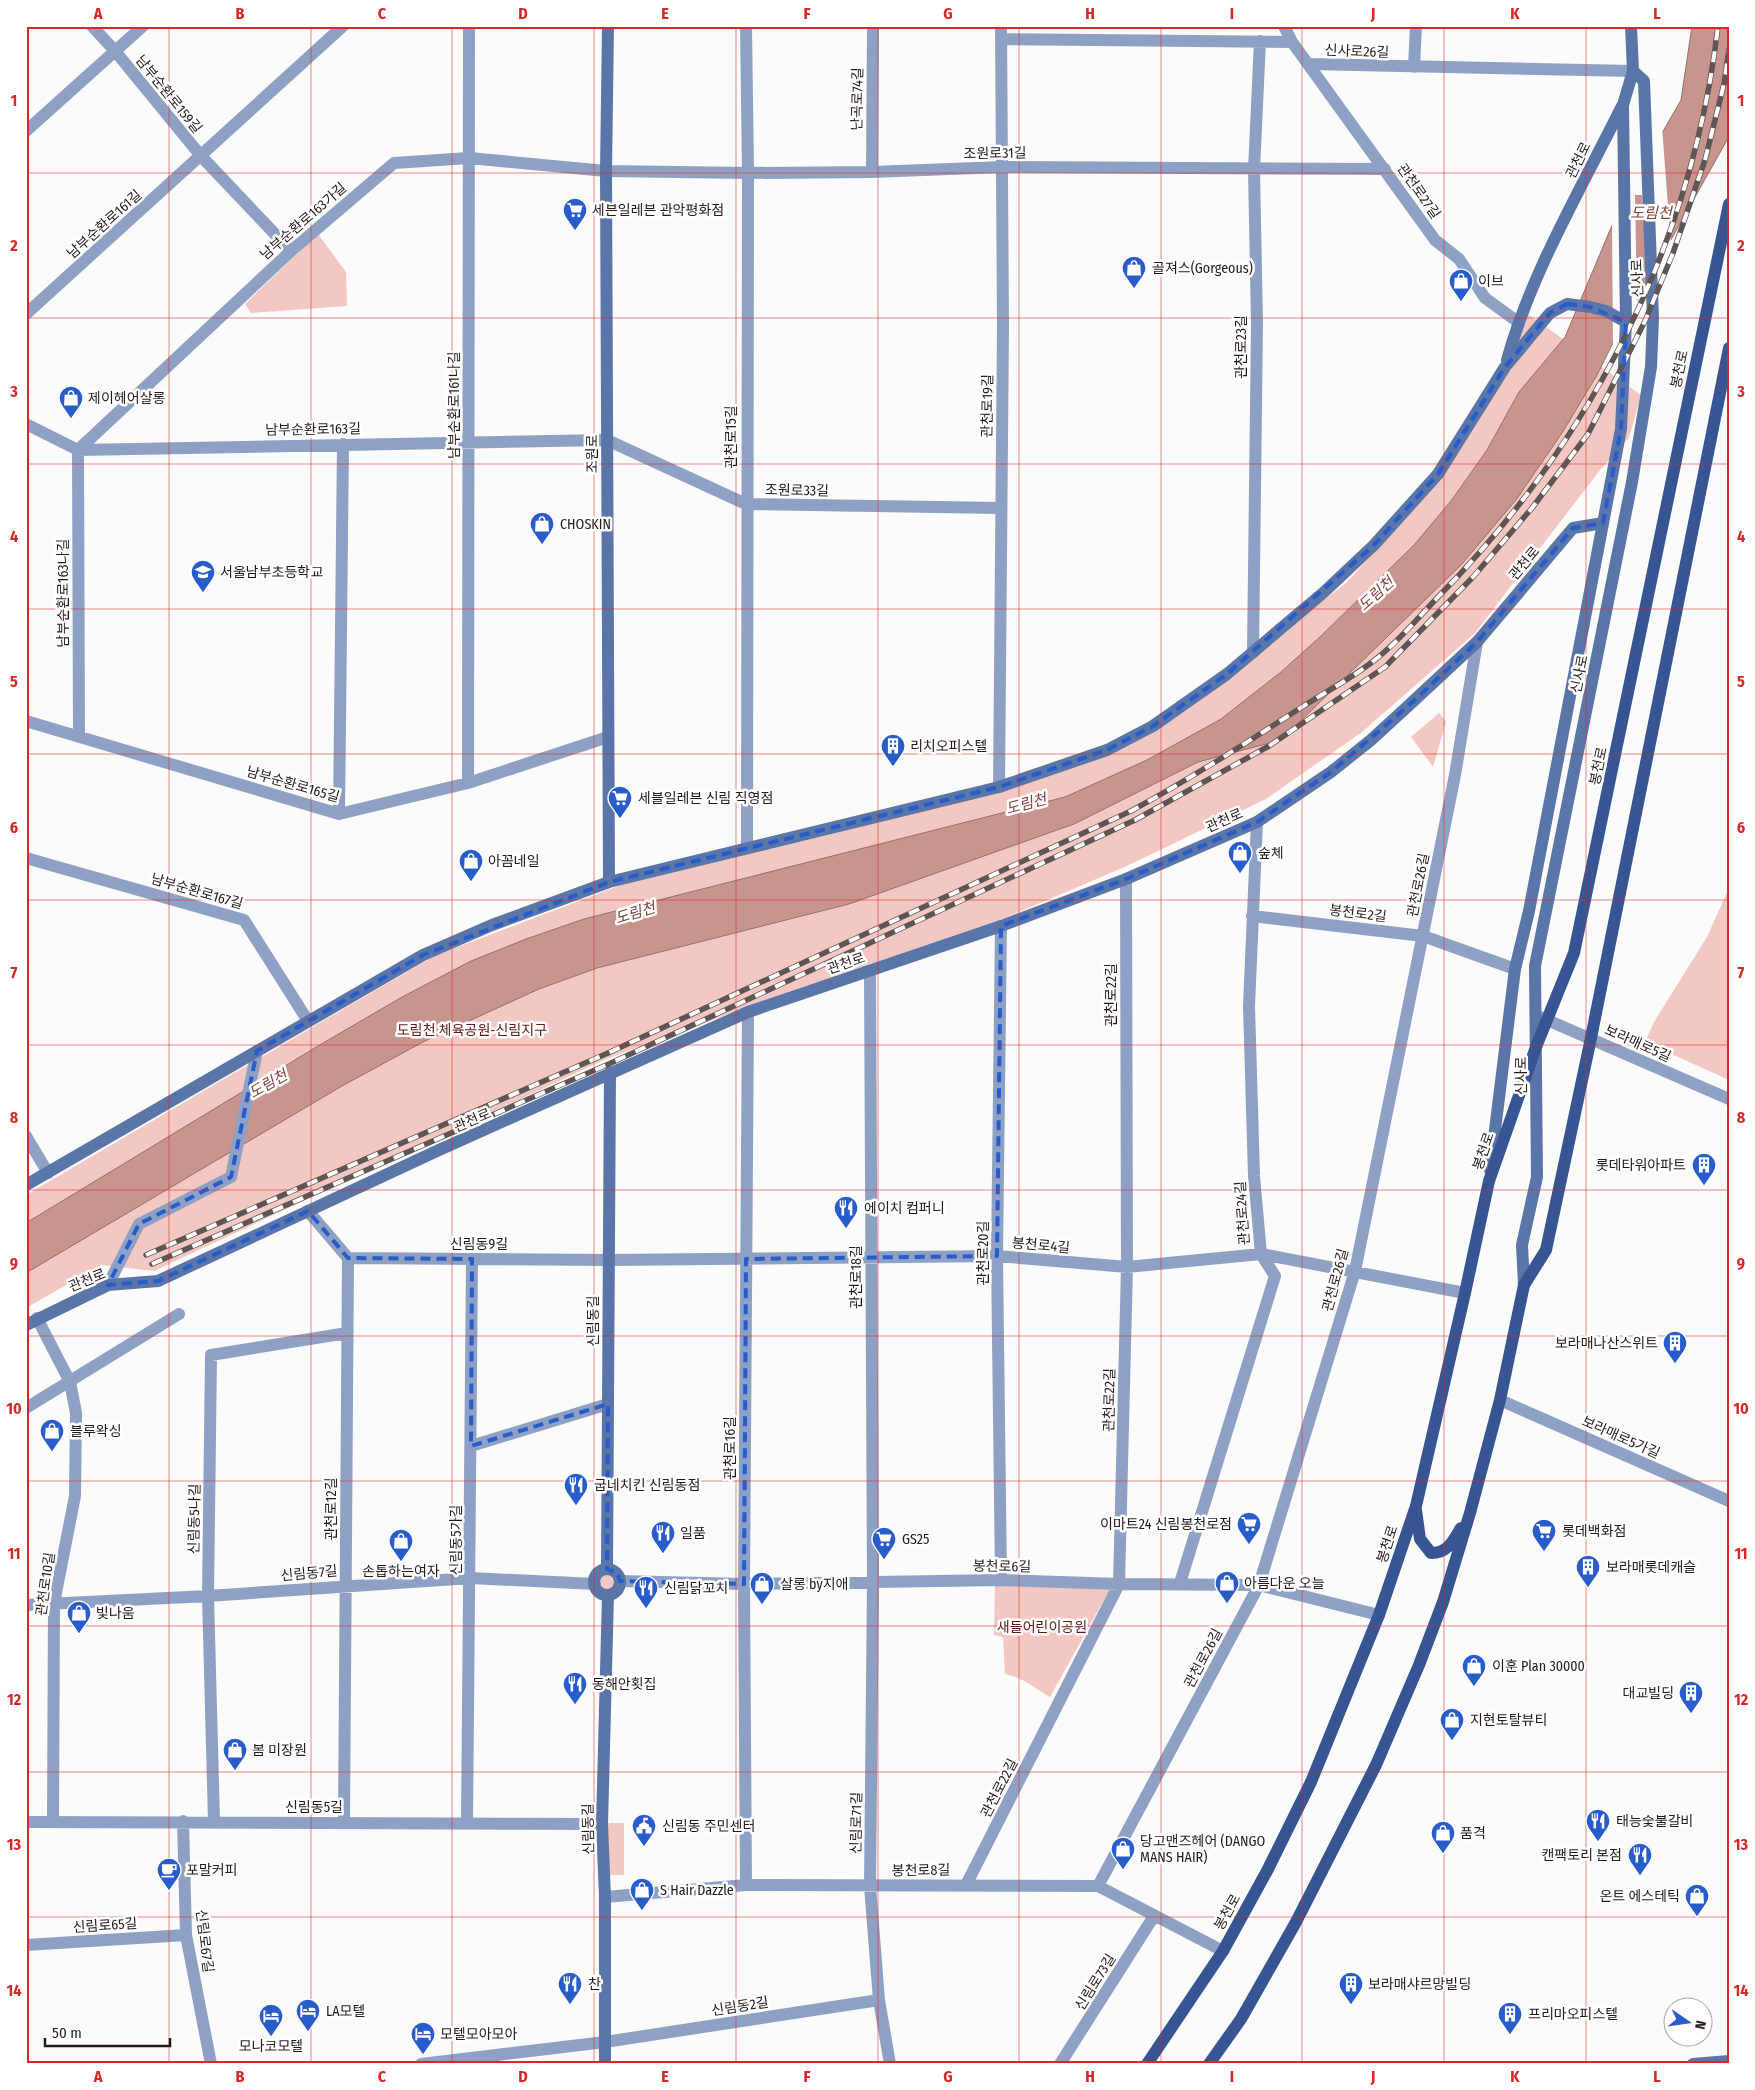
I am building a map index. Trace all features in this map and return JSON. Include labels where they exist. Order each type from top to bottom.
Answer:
[{"type":"main road","name":"조원로","points":[[608,26],[606,171],[609,882]]},
{"type":"main road","name":"신사로","points":[[1489,1181],[1515,969],[1613,478],[1620,428],[1626,322],[1623,104],[1633,71],[1631,26]]},
{"type":"main road","name":"신사로","points":[[1542,1018],[1535,966],[1632,482],[1651,367],[1654,318],[1644,81],[1633,71]]},
{"type":"main road","name":"관천로","points":[[1505,368],[1518,322],[1623,104]]},
{"type":"main road","name":"봉천로","points":[[1147,2064],[1223,1951],[1267,1871],[1311,1782],[1379,1615],[1416,1506],[1489,1181],[1536,1047],[1542,1018],[1574,953],[1729,204]]},
{"type":"main road","name":"관천로","points":[[26,1186],[423,955],[492,925],[609,882],[999,787],[1107,750],[1153,726],[1227,674],[1323,593],[1374,545],[1438,474],[1505,368],[1550,313],[1567,304],[1606,311],[1626,322]]},
{"type":"main road","points":[[1209,2064],[1240,2019],[1296,1922],[1376,1765],[1419,1665],[1443,1602],[1470,1513],[1500,1400],[1524,1286],[1546,1250],[1591,1038],[1729,348]]},
{"type":"main road","name":"관천로","points":[[26,1325],[108,1285],[158,1281],[438,1150],[532,1110],[610,1072],[748,1012],[1001,926],[1126,879],[1257,822],[1331,772],[1371,740],[1477,642],[1573,528],[1603,523]]},
{"type":"main road","name":"신사로","points":[[1524,1286],[1522,1245],[1537,1177],[1536,1047]]},
{"type":"main road","name":"신림동길","points":[[607,1569],[610,1072]]},
{"type":"main road","points":[[1416,1506],[1420,1539],[1431,1553],[1440,1553],[1450,1546],[1470,1513]]},
{"type":"main road","points":[[607,1569],[617,1573],[620,1581],[618,1590],[608,1595],[598,1591],[595,1584],[598,1573],[607,1569]]},
{"type":"main road","name":"신림동길","points":[[605,2064],[602,1824],[608,1595]]},
{"type":"main road","points":[[1693,2064],[1729,2061]]},
{"type":"street","points":[[92,26],[115,51]]},
{"type":"street","name":"남부순환로159길","points":[[26,131],[143,26]]},
{"type":"street","name":"남부순환로161길","points":[[26,314],[343,26]]},
{"type":"street","name":"남부순환로161나길","points":[[468,783],[469,26]]},
{"type":"street","name":"관천로15길","points":[[746,26],[748,173],[746,504],[747,848]]},
{"type":"street","name":"난곡로74길","points":[[872,172],[873,26]]},
{"type":"street","name":"신사로26길","points":[[1284,26],[1292,42],[1309,64],[1633,71]]},
{"type":"street","points":[[1414,67],[1416,26]]},
{"type":"street","points":[[1001,33],[1292,42]]},
{"type":"street","name":"관천로19길","points":[[999,787],[1001,33]]},
{"type":"street","name":"관천로23길","points":[[1252,653],[1256,322],[1254,170],[1260,41]]},
{"type":"street","name":"남부순환로159길","points":[[115,51],[201,156]]},
{"type":"street","name":"관천로27길","points":[[1309,64],[1386,169],[1434,240],[1459,259],[1485,298],[1518,322]]},
{"type":"street","points":[[201,156],[291,251]]},
{"type":"street","name":"남부순환로163가길","points":[[78,450],[291,251],[394,163],[469,158],[606,171]]},
{"type":"street","name":"조원로31길","points":[[606,171],[872,172],[1002,167],[1254,170],[1386,169]]},
{"type":"street","name":"남부순환로163길","points":[[26,424],[78,450],[468,441],[607,440]]},
{"type":"street","name":"조원로33길","points":[[607,440],[746,504],[1000,508]]},
{"type":"street","points":[[339,814],[343,444]]},
{"type":"street","name":"남부순환로163나길","points":[[78,450],[79,736]]},
{"type":"street","name":"관천로26길","points":[[1098,1886],[1259,1584],[1355,1271],[1455,775],[1477,642]]},
{"type":"street","name":"남부순환로165길","points":[[26,721],[339,814],[468,783],[608,737]]},
{"type":"street","name":"관천로24길","points":[[1180,1583],[1275,1276],[1260,1254],[1254,1176],[1250,1026],[1252,916],[1257,822]]},
{"type":"street","name":"남부순환로167길","points":[[26,858],[244,920],[308,1021]]},
{"type":"street","name":"관천로22길","points":[[966,1885],[1119,1584],[1126,1267],[1126,879]]},
{"type":"street","name":"봉천로2길","points":[[1252,916],[1423,936],[1515,969]]},
{"type":"street","name":"관천로20길","points":[[1001,926],[997,1256],[1002,1580]]},
{"type":"street","name":"관천로18길","points":[[870,971],[873,1582]]},
{"type":"street","name":"관천로16길","points":[[746,1884],[744,1584],[748,1012]]},
{"type":"street","name":"보라매로5길","points":[[1542,1018],[1729,1099]]},
{"type":"street","points":[[108,1285],[139,1224],[231,1177],[257,1051]]},
{"type":"street","points":[[26,1136],[48,1173]]},
{"type":"street","points":[[308,1211],[348,1258]]},
{"type":"street","name":"봉천로4길","points":[[609,1260],[997,1256],[1126,1267],[1260,1254],[1465,1293]]},
{"type":"street","name":"신림동9길","points":[[348,1258],[609,1260]]},
{"type":"street","name":"관천로12길","points":[[344,1822],[348,1258]]},
{"type":"street","name":"신림동5가길","points":[[467,1822],[471,1578],[472,1259]]},
{"type":"street","points":[[26,1408],[179,1314]]},
{"type":"street","name":"관천로10길","points":[[38,1318],[70,1382],[76,1413],[75,1496],[54,1603],[53,1822]]},
{"type":"street","name":"신림동5나길","points":[[214,1821],[208,1596],[211,1355],[347,1333]]},
{"type":"street","name":"보라매로5가길","points":[[1500,1400],[1729,1501]]},
{"type":"street","points":[[471,1446],[608,1404]]},
{"type":"street","name":"신림동7길","points":[[26,1605],[208,1596],[345,1585],[471,1578],[595,1584]]},
{"type":"street","name":"봉천로6길","points":[[620,1581],[744,1584],[1002,1580],[1119,1584],[1259,1584],[1379,1615]]},
{"type":"street","name":"신림로71길","points":[[873,1582],[870,1886],[880,2000],[890,2064]]},
{"type":"street","name":"신림로67길","points":[[183,1821],[186,1936],[211,2064]]},
{"type":"street","name":"신림동5길","points":[[26,1822],[214,1821],[602,1824]]},
{"type":"street","name":"봉천로8길","points":[[604,1897],[746,1884],[1098,1886],[1223,1951]]},
{"type":"street","name":"신림로73길","points":[[1060,2064],[1154,1916]]},
{"type":"street","name":"신림로65길","points":[[26,1945],[186,1936]]},
{"type":"street","name":"신림동2길","points":[[421,2064],[605,2042],[880,2000]]},
{"type":"highlighted area","points":[[1567,304],[1590,307],[1626,322],[1621,429],[1603,523],[1573,528],[1477,642],[1407,707],[1331,772],[1257,822],[1126,879],[1001,926],[997,1256],[746,1259],[744,1584],[620,1581],[617,1573],[607,1569],[608,1404],[471,1446],[472,1259],[348,1258],[308,1211],[158,1281],[108,1285],[139,1224],[231,1177],[257,1051],[423,955],[609,882],[999,787],[1107,750],[1153,726],[1227,674],[1374,545],[1438,474],[1505,367],[1550,313]]},
{"type":"green space","points":[[318,234],[346,272],[347,306],[251,313],[245,304]]},
{"type":"green space","name":"도림천 체육공원-신림지구","points":[[1528,314],[1641,395],[1629,438],[1600,470],[1475,633],[1362,732],[1266,799],[1127,866],[1005,918],[794,990],[606,1059],[154,1271],[101,1265],[26,1308],[26,1195],[434,956],[621,885],[836,833],[1097,758],[1166,723],[1346,583],[1440,480]]},
{"type":"green space","points":[[1439,713],[1446,722],[1433,767],[1411,737]]},
{"type":"green space","points":[[1729,888],[1729,1080],[1645,1042],[1654,1022],[1707,937]]},
{"type":"green space","points":[[608,1570],[613,1571],[619,1577],[619,1587],[613,1593],[608,1594],[603,1593],[597,1587],[596,1582],[597,1577],[603,1571]]},
{"type":"green space","name":"새들어린이공원","points":[[995,1585],[1111,1587],[1050,1697],[1023,1680],[1005,1674],[1003,1637],[994,1635]]},
{"type":"green space","points":[[606,1823],[624,1823],[624,1875],[606,1875]]},
{"type":"water","name":"도림천","points":[[1692,26],[1729,26],[1729,136],[1615,339],[1597,375],[1562,433],[1516,500],[1462,564],[1281,740],[1198,762],[1074,824],[849,904],[597,968],[539,989],[423,1042],[342,1086],[26,1273],[26,1223],[318,1046],[402,997],[471,961],[584,919],[1065,797],[1147,760],[1221,719],[1281,672],[1321,636],[1414,545],[1451,501],[1487,450],[1519,392],[1565,337],[1621,204],[1681,100]]},
{"type":"pier","points":[[1662,127],[1671,246],[1648,286],[1642,195],[1635,195],[1637,305],[1613,349],[1612,221],[1619,203]]},
{"type":"railway","points":[[146,1255],[608,1053],[1131,811],[1218,761],[1368,666],[1408,630],[1493,537],[1542,473],[1587,406],[1626,335],[1658,261],[1685,185],[1705,107],[1718,26]]},
{"type":"railway","points":[[152,1264],[611,1063],[1135,820],[1269,746],[1385,667],[1473,577],[1532,508],[1588,434],[1645,321],[1673,253],[1705,160],[1724,84],[1729,49]]},
{"type":"place","name":"세븐일레븐 관악평화점","points":[[575,231]]},
{"type":"place","name":"골져스(Gorgeous)","points":[[1134,289]]},
{"type":"place","name":"이브","points":[[1461,302]]},
{"type":"place","name":"제이헤어살롱","points":[[71,419]]},
{"type":"place","name":"CHOSKIN","points":[[542,545]]},
{"type":"place","name":"서울남부초등학교","points":[[203,593]]},
{"type":"place","name":"리치오피스텔","points":[[893,767]]},
{"type":"place","name":"세블일레븐 신림 직영점","points":[[620,819]]},
{"type":"place","name":"숲체","points":[[1240,874]]},
{"type":"place","name":"아꼼네일","points":[[471,882]]},
{"type":"place","name":"롯데타워아파트","points":[[1704,1186]]},
{"type":"place","name":"에이치 컴퍼니","points":[[846,1229]]},
{"type":"place","name":"보라매나산스위트","points":[[1675,1364]]},
{"type":"place","name":"블루왁싱","points":[[52,1452]]},
{"type":"place","name":"굽네치킨 신림동점","points":[[576,1506]]},
{"type":"place","name":"이마트24 신림봉천로점","points":[[1249,1545]]},
{"type":"place","name":"롯데백화점","points":[[1544,1552]]},
{"type":"place","name":"일품","points":[[663,1554]]},
{"type":"place","name":"GS25","points":[[884,1560]]},
{"type":"place","name":"손톱하는여자","points":[[401,1562]]},
{"type":"place","name":"보라매롯데캐슬","points":[[1588,1588]]},
{"type":"place","name":"아름다운 오늘","points":[[1227,1604]]},
{"type":"place","name":"살롱 by지애","points":[[762,1605]]},
{"type":"place","name":"신림닭꼬치","points":[[646,1609]]},
{"type":"place","name":"빛나움","points":[[79,1634]]},
{"type":"place","name":"이훈 Plan 30000","points":[[1474,1687]]},
{"type":"place","name":"동해안횟집","points":[[575,1705]]},
{"type":"place","name":"대교빌딩","points":[[1691,1714]]},
{"type":"place","name":"지현토탈뷰티","points":[[1452,1741]]},
{"type":"place","name":"봄 미장원","points":[[235,1771]]},
{"type":"place","name":"태능숯불갈비","points":[[1598,1842]]},
{"type":"place","name":"신림동 주민센터","points":[[644,1847]]},
{"type":"place","name":"품격","points":[[1443,1854]]},
{"type":"place","name":"당고맨즈헤어 (DANGO MANS HAIR)","points":[[1123,1870]]},
{"type":"place","name":"캔팩토리 본점","points":[[1640,1876]]},
{"type":"place","name":"포말커피","points":[[169,1891]]},
{"type":"place","name":"S Hair Dazzle","points":[[642,1911]]},
{"type":"place","name":"온트 에스테틱","points":[[1697,1917]]},
{"type":"place","name":"찬","points":[[570,2005]]},
{"type":"place","name":"보라매샤르망빌딩","points":[[1351,2005]]},
{"type":"place","name":"LA모텔","points":[[308,2032]]},
{"type":"place","name":"프리마오피스텔","points":[[1510,2035]]},
{"type":"place","name":"모나코모텔","points":[[271,2037]]},
{"type":"place","name":"모텔모아모아","points":[[423,2055]]}]
